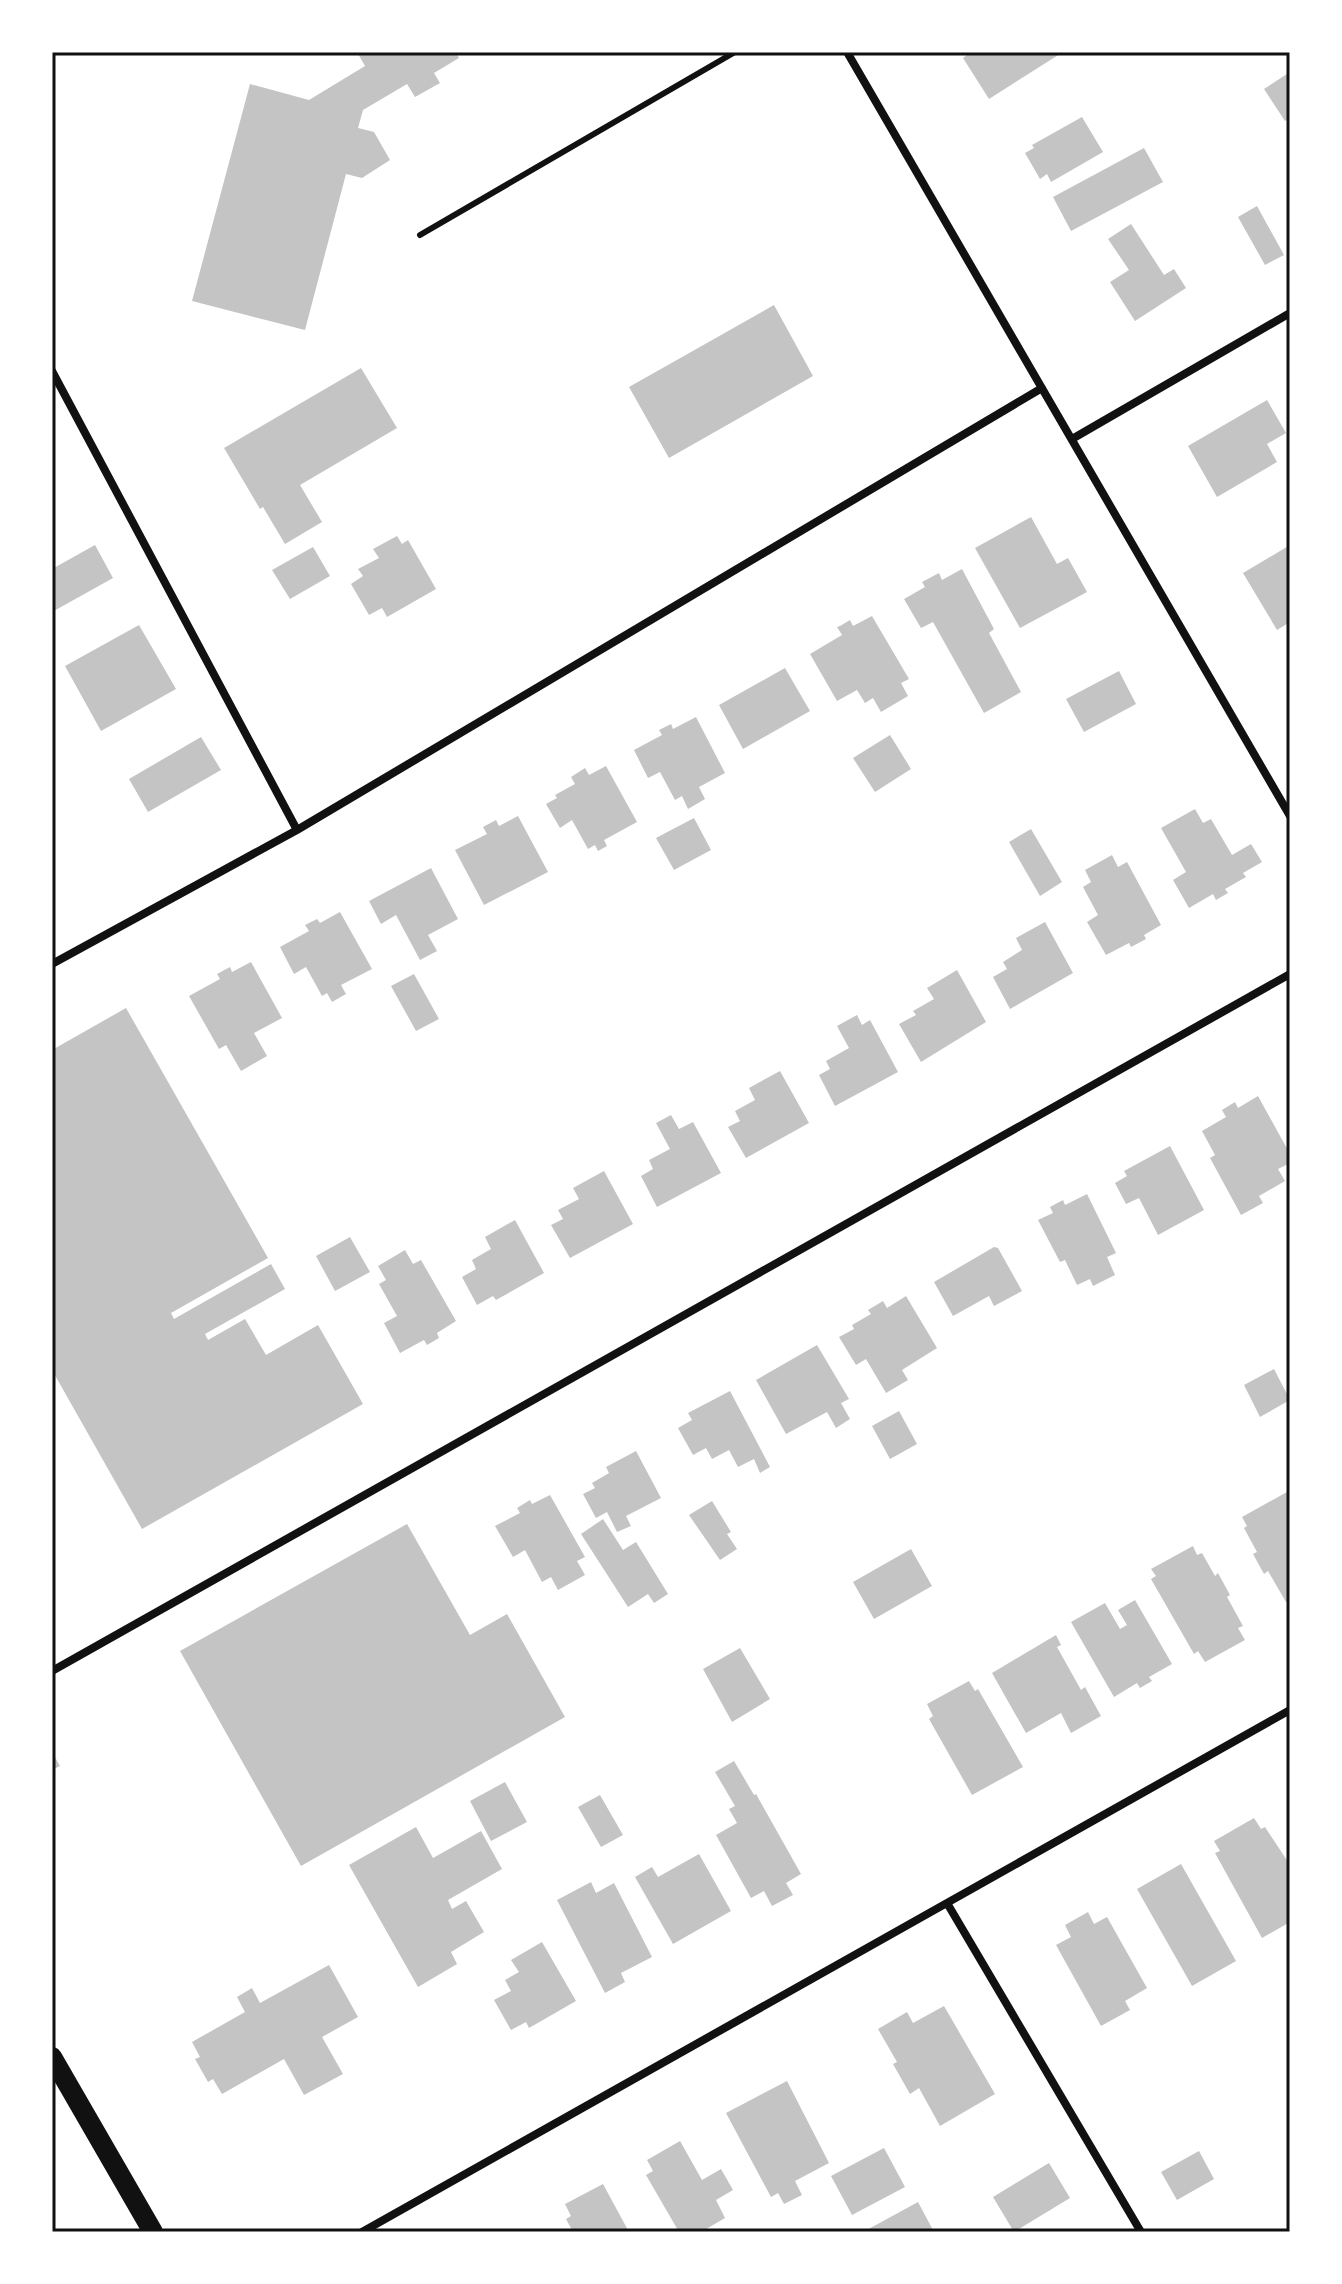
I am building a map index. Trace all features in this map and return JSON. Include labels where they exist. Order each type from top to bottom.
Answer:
[{"type":"main road","points":[[52,2057],[153,2232]]},
{"type":"street","points":[[847,52],[1290,816]]},
{"type":"street","points":[[1072,439],[1290,313]]},
{"type":"street","points":[[52,371],[297,830]]},
{"type":"street","points":[[52,964],[297,830],[1042,388]]},
{"type":"street","points":[[52,1671],[1290,974]]},
{"type":"street","points":[[362,2232],[1290,1710]]},
{"type":"street","points":[[947,1903],[1141,2232]]},
{"type":"lane","points":[[420,235],[735,52]]},
{"type":"building","points":[[357,52],[456,52],[459,58],[434,73],[440,83],[415,97],[407,84],[363,110],[358,128],[374,132],[390,160],[362,178],[346,174],[305,330],[192,301],[250,84],[309,100],[365,66]]},
{"type":"building","points":[[966,52],[1063,52],[989,99],[963,58]]},
{"type":"building","points":[[1290,72],[1290,118],[1285,121],[1264,89]]},
{"type":"building","points":[[1082,117],[1103,152],[1051,182],[1047,174],[1040,179],[1025,153],[1034,148],[1032,145]]},
{"type":"building","points":[[1144,148],[1163,182],[1071,231],[1053,197]]},
{"type":"building","points":[[1257,206],[1284,255],[1265,265],[1238,217]]},
{"type":"building","points":[[1131,224],[1164,275],[1174,269],[1186,288],[1135,321],[1110,282],[1129,270],[1108,239]]},
{"type":"building","points":[[774,305],[813,376],[669,458],[629,387]]},
{"type":"building","points":[[361,368],[397,428],[300,485],[322,522],[285,544],[224,448]]},
{"type":"building","points":[[1267,400],[1286,433],[1267,444],[1277,462],[1217,497],[1188,446]]},
{"type":"building","points":[[1031,517],[1057,564],[1068,558],[1087,592],[1020,628],[975,548]]},
{"type":"building","points":[[397,536],[402,544],[408,540],[436,589],[387,617],[382,608],[369,615],[351,584],[363,576],[358,569],[379,558],[373,549]]},
{"type":"building","points":[[95,545],[113,578],[52,612],[52,569]]},
{"type":"building","points":[[1290,545],[1290,622],[1277,630],[1243,573]]},
{"type":"building","points":[[313,547],[330,576],[290,599],[272,570]]},
{"type":"building","points":[[962,569],[994,629],[989,633],[1021,692],[984,713],[933,622],[921,628],[904,599],[925,587],[922,582],[939,573],[942,580]]},
{"type":"building","points":[[872,616],[909,679],[901,683],[908,696],[881,712],[873,698],[865,703],[857,690],[837,701],[810,654],[842,635],[837,627],[850,620],[853,626]]},
{"type":"building","points":[[139,625],[176,689],[101,731],[65,666]]},
{"type":"building","points":[[785,668],[810,711],[743,749],[719,705]]},
{"type":"building","points":[[1119,671],[1136,704],[1084,732],[1066,699]]},
{"type":"building","points":[[696,717],[725,773],[699,787],[705,799],[688,809],[682,796],[675,800],[660,772],[648,778],[634,750],[662,735],[659,730],[671,724],[673,729]]},
{"type":"building","points":[[890,735],[911,769],[875,792],[853,758]]},
{"type":"building","points":[[201,737],[221,770],[148,812],[129,779]]},
{"type":"building","points":[[606,766],[637,822],[604,840],[607,846],[598,851],[595,845],[588,849],[572,820],[560,828],[546,804],[575,784],[571,777],[585,768],[589,775]]},
{"type":"building","points":[[1195,809],[1203,823],[1211,819],[1232,855],[1251,844],[1262,862],[1243,873],[1246,877],[1225,889],[1228,893],[1216,900],[1213,894],[1189,908],[1173,880],[1186,872],[1161,828]]},
{"type":"building","points":[[518,816],[548,872],[484,905],[455,850],[487,834],[483,827],[496,820],[499,826]]},
{"type":"building","points":[[694,818],[711,850],[674,870],[656,838]]},
{"type":"building","points":[[1031,829],[1062,882],[1040,896],[1009,842]]},
{"type":"building","points":[[1112,855],[1118,867],[1127,862],[1161,925],[1144,935],[1146,939],[1131,947],[1129,943],[1106,955],[1087,922],[1098,915],[1083,887],[1091,882],[1085,870]]},
{"type":"building","points":[[431,868],[458,919],[428,935],[437,951],[420,960],[396,915],[381,924],[369,901]]},
{"type":"building","points":[[340,912],[372,969],[341,985],[346,994],[332,1002],[327,993],[322,996],[306,967],[294,974],[280,947],[309,931],[305,925],[317,919],[320,923]]},
{"type":"building","points":[[1045,922],[1073,973],[1010,1009],[993,977],[1007,969],[1003,962],[1022,950],[1016,938]]},
{"type":"building","points":[[251,962],[282,1018],[254,1033],[267,1056],[241,1071],[226,1045],[219,1049],[189,996],[220,979],[217,974],[230,967],[232,972]]},
{"type":"building","points":[[957,970],[986,1022],[921,1062],[899,1024],[916,1015],[913,1011],[934,999],[927,988]]},
{"type":"building","points":[[414,974],[439,1019],[416,1031],[391,986]]},
{"type":"building","points":[[126,1008],[268,1258],[171,1313],[174,1319],[271,1264],[285,1289],[205,1334],[208,1340],[245,1319],[266,1355],[318,1325],[363,1404],[142,1529],[52,1370],[52,1050]]},
{"type":"building","points":[[857,1015],[862,1025],[870,1020],[898,1072],[835,1106],[819,1075],[830,1069],[826,1061],[849,1048],[837,1026]]},
{"type":"building","points":[[780,1071],[809,1123],[746,1158],[728,1127],[740,1121],[735,1111],[755,1100],[749,1088]]},
{"type":"building","points":[[1258,1096],[1290,1154],[1290,1163],[1278,1169],[1285,1181],[1259,1196],[1263,1203],[1241,1215],[1210,1158],[1215,1155],[1202,1131],[1226,1117],[1222,1110],[1235,1102],[1238,1108]]},
{"type":"building","points":[[671,1115],[679,1129],[693,1122],[721,1173],[657,1207],[641,1176],[653,1169],[649,1160],[670,1149],[656,1123]]},
{"type":"building","points":[[1170,1146],[1204,1210],[1158,1235],[1139,1198],[1126,1204],[1115,1183],[1127,1176],[1124,1171]]},
{"type":"building","points":[[604,1171],[633,1224],[570,1258],[551,1225],[563,1219],[558,1210],[579,1199],[573,1188]]},
{"type":"building","points":[[1087,1194],[1116,1253],[1107,1257],[1115,1275],[1093,1286],[1090,1279],[1077,1285],[1065,1260],[1060,1262],[1038,1220],[1053,1213],[1050,1207],[1063,1200],[1065,1205]]},
{"type":"building","points":[[515,1220],[544,1273],[496,1300],[493,1296],[477,1305],[462,1277],[476,1269],[472,1260],[491,1249],[485,1237]]},
{"type":"building","points":[[350,1237],[370,1272],[335,1291],[316,1256]]},
{"type":"building","points":[[994,1247],[998,1248],[1022,1291],[994,1306],[989,1296],[953,1316],[934,1282]]},
{"type":"building","points":[[405,1250],[413,1264],[421,1260],[456,1321],[437,1333],[439,1338],[427,1345],[424,1340],[400,1353],[384,1323],[397,1316],[379,1284],[386,1280],[378,1266]]},
{"type":"building","points":[[906,1296],[937,1348],[902,1370],[908,1380],[886,1393],[866,1359],[856,1365],[839,1337],[871,1314],[868,1310],[883,1301],[887,1308]]},
{"type":"building","points":[[817,1345],[849,1399],[841,1403],[850,1419],[836,1428],[827,1412],[786,1434],[756,1380]]},
{"type":"building","points":[[1274,1369],[1290,1400],[1260,1417],[1244,1385]]},
{"type":"building","points":[[730,1391],[770,1467],[760,1473],[754,1459],[738,1467],[729,1450],[712,1459],[706,1448],[693,1455],[678,1428],[692,1420],[688,1413]]},
{"type":"building","points":[[899,1411],[917,1444],[890,1459],[872,1426]]},
{"type":"building","points":[[636,1451],[661,1498],[626,1516],[631,1526],[617,1532],[607,1512],[596,1518],[583,1494],[595,1488],[592,1483],[609,1473],[606,1467]]},
{"type":"building","points":[[1287,1492],[1290,1498],[1290,1600],[1286,1602],[1268,1571],[1264,1574],[1253,1554],[1257,1552],[1244,1528],[1247,1526],[1242,1517]]},
{"type":"building","points":[[550,1495],[585,1557],[577,1561],[585,1575],[558,1590],[551,1577],[542,1582],[525,1550],[513,1557],[495,1526],[520,1513],[517,1508],[530,1500],[532,1504]]},
{"type":"building","points":[[712,1501],[731,1532],[727,1534],[737,1549],[720,1560],[689,1515]]},
{"type":"building","points":[[603,1519],[623,1550],[636,1542],[668,1594],[654,1603],[648,1594],[628,1607],[581,1534]]},
{"type":"building","points":[[407,1524],[470,1635],[507,1614],[565,1717],[301,1866],[180,1651]]},
{"type":"building","points":[[1193,1546],[1197,1555],[1202,1553],[1215,1576],[1218,1573],[1243,1626],[1238,1628],[1245,1640],[1205,1662],[1198,1651],[1194,1654],[1151,1579],[1156,1576],[1151,1569]]},
{"type":"building","points":[[911,1549],[932,1586],[874,1619],[853,1582]]},
{"type":"building","points":[[1135,1600],[1172,1664],[1149,1677],[1152,1681],[1140,1688],[1137,1683],[1114,1697],[1071,1622],[1105,1603],[1120,1629],[1127,1625],[1118,1610]]},
{"type":"building","points":[[1056,1635],[1061,1645],[1057,1647],[1081,1690],[1085,1687],[1101,1716],[1071,1733],[1061,1713],[1026,1733],[992,1673]]},
{"type":"building","points":[[740,1648],[770,1699],[732,1722],[703,1669]]},
{"type":"building","points":[[969,1681],[975,1691],[978,1689],[1023,1767],[972,1795],[929,1719],[933,1716],[927,1704]]},
{"type":"building","points":[[52,1752],[60,1766],[52,1770]]},
{"type":"building","points":[[734,1761],[801,1874],[786,1883],[793,1895],[772,1906],[764,1891],[751,1898],[716,1835],[737,1823],[729,1809],[735,1806],[715,1772]]},
{"type":"building","points":[[505,1782],[527,1822],[491,1841],[470,1801]]},
{"type":"building","points":[[600,1795],[623,1835],[601,1847],[578,1807]]},
{"type":"building","points":[[1254,1818],[1261,1829],[1265,1827],[1290,1865],[1290,1922],[1262,1938],[1215,1853],[1220,1851],[1214,1841]]},
{"type":"building","points":[[416,1827],[433,1858],[481,1831],[502,1869],[448,1900],[452,1909],[466,1901],[484,1932],[451,1952],[457,1964],[418,1987],[349,1865]]},
{"type":"building","points":[[699,1854],[731,1911],[673,1944],[635,1877],[652,1867],[658,1877]]},
{"type":"building","points":[[1181,1864],[1236,1961],[1192,1986],[1137,1889]]},
{"type":"building","points":[[591,1882],[596,1893],[614,1883],[652,1957],[621,1973],[625,1982],[605,1993],[557,1900]]},
{"type":"building","points":[[1088,1912],[1094,1924],[1107,1917],[1147,1988],[1125,2001],[1130,2010],[1101,2026],[1056,1945],[1071,1937],[1065,1925]]},
{"type":"building","points":[[542,1942],[576,2001],[529,2028],[526,2022],[511,2030],[494,2000],[511,1991],[505,1980],[519,1972],[511,1960]]},
{"type":"building","points":[[329,1965],[358,2017],[322,2037],[343,2074],[304,2095],[284,2059],[222,2094],[213,2079],[208,2082],[195,2059],[200,2057],[192,2042],[245,2012],[237,1997],[252,1988],[260,2003]]},
{"type":"building","points":[[944,2006],[995,2094],[940,2126],[919,2088],[910,2094],[893,2064],[897,2062],[878,2029],[907,2012],[913,2023]]},
{"type":"building","points":[[787,2081],[829,2163],[795,2181],[802,2195],[784,2204],[778,2193],[771,2197],[726,2113]]},
{"type":"building","points":[[680,2141],[702,2180],[721,2169],[733,2190],[716,2200],[725,2218],[701,2232],[679,2232],[646,2175],[653,2171],[647,2160]]},
{"type":"building","points":[[884,2148],[905,2187],[852,2215],[831,2176]]},
{"type":"building","points":[[1199,2151],[1214,2179],[1177,2200],[1161,2172]]},
{"type":"building","points":[[1049,2163],[1070,2198],[1014,2232],[993,2197]]},
{"type":"building","points":[[603,2184],[629,2232],[573,2232],[566,2219],[571,2216],[565,2204]]},
{"type":"building","points":[[918,2202],[934,2232],[863,2232]]}]
